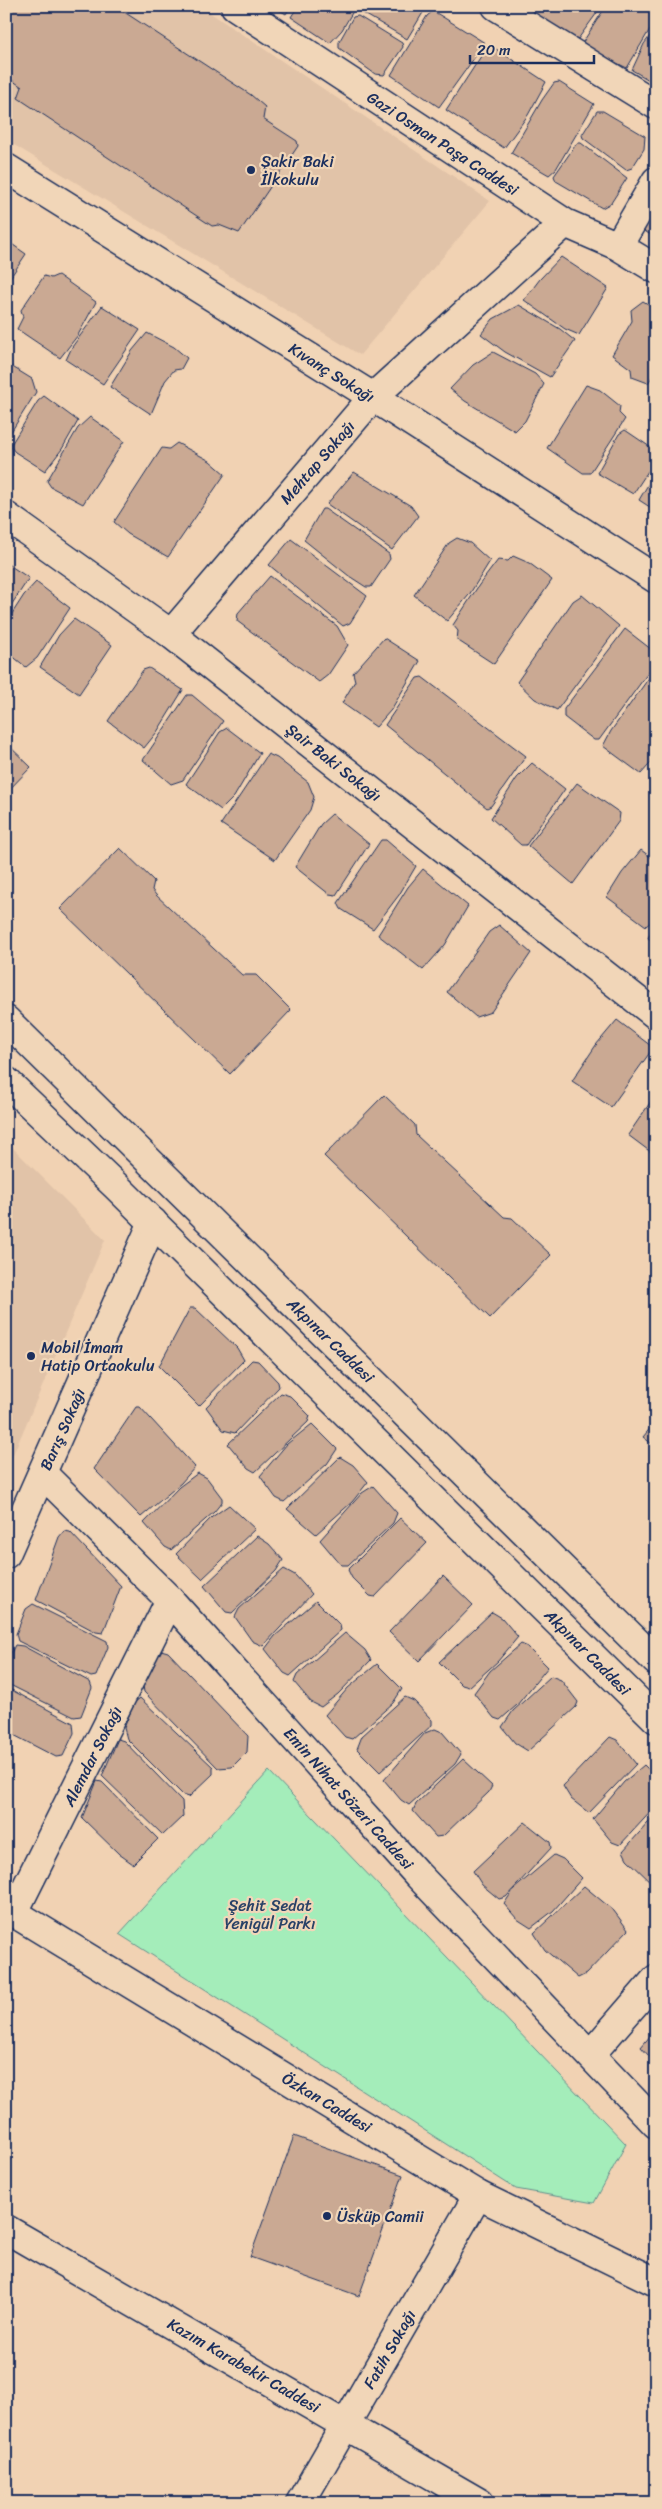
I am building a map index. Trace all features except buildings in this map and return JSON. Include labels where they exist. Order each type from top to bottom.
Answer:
[{"type":"street","name":"Gazi Osman Paşa Caddesi","points":[[235,6],[565,223],[618,246],[656,270]]},
{"type":"street","points":[[496,6],[656,105]]},
{"type":"street","name":"Kıvanç Sokağı","points":[[6,168],[373,397],[656,579]]},
{"type":"street","points":[[618,246],[656,181]]},
{"type":"street","name":"Mehtap Sokağı","points":[[171,634],[373,397],[565,223]]},
{"type":"street","name":"Şair Baki Sokağı","points":[[6,516],[171,634],[656,1015]]},
{"type":"street","name":"Akpınar Caddesi","points":[[6,1020],[168,1182],[656,1661]]},
{"type":"street","name":"Akpınar Caddesi","points":[[6,1081],[153,1222],[656,1720]]},
{"type":"street","name":"Barış Sokağı","points":[[6,1554],[153,1222],[168,1182]]},
{"type":"street","name":"Emin Nihat Sözeri Caddesi","points":[[42,1473],[170,1600],[417,1874],[656,2124]]},
{"type":"street","name":"Alemdar Sokağı","points":[[10,1910],[170,1600]]},
{"type":"street","name":"Özkan Caddesi","points":[[10,1910],[478,2194],[656,2282]]},
{"type":"street","points":[[591,2054],[656,1979]]},
{"type":"street","name":"Fatih Sokağı","points":[[300,2503],[478,2194]]},
{"type":"street","name":"Kazım Karabekir Caddesi","points":[[6,2229],[480,2503]]},
{"type":"shaded area","name":"Şakir Baki İlkokulu","points":[[6,6],[200,6],[490,201],[360,355],[6,140]]},
{"type":"shaded area","name":"Mobil İmam Hatip Ortaokulu","points":[[6,1141],[105,1240],[6,1471]]},
{"type":"green space","name":"Şehit Sedat Yenigül Parkı","points":[[269,1771],[626,2144],[594,2203],[516,2189],[119,1934]]},
{"type":"place","name":"Şakir Baki İlkokulu","points":[[251,170]]},
{"type":"place","name":"Mobil İmam Hatip Ortaokulu","points":[[31,1356]]},
{"type":"place","name":"Üsküp Camii","points":[[327,2216]]}]
